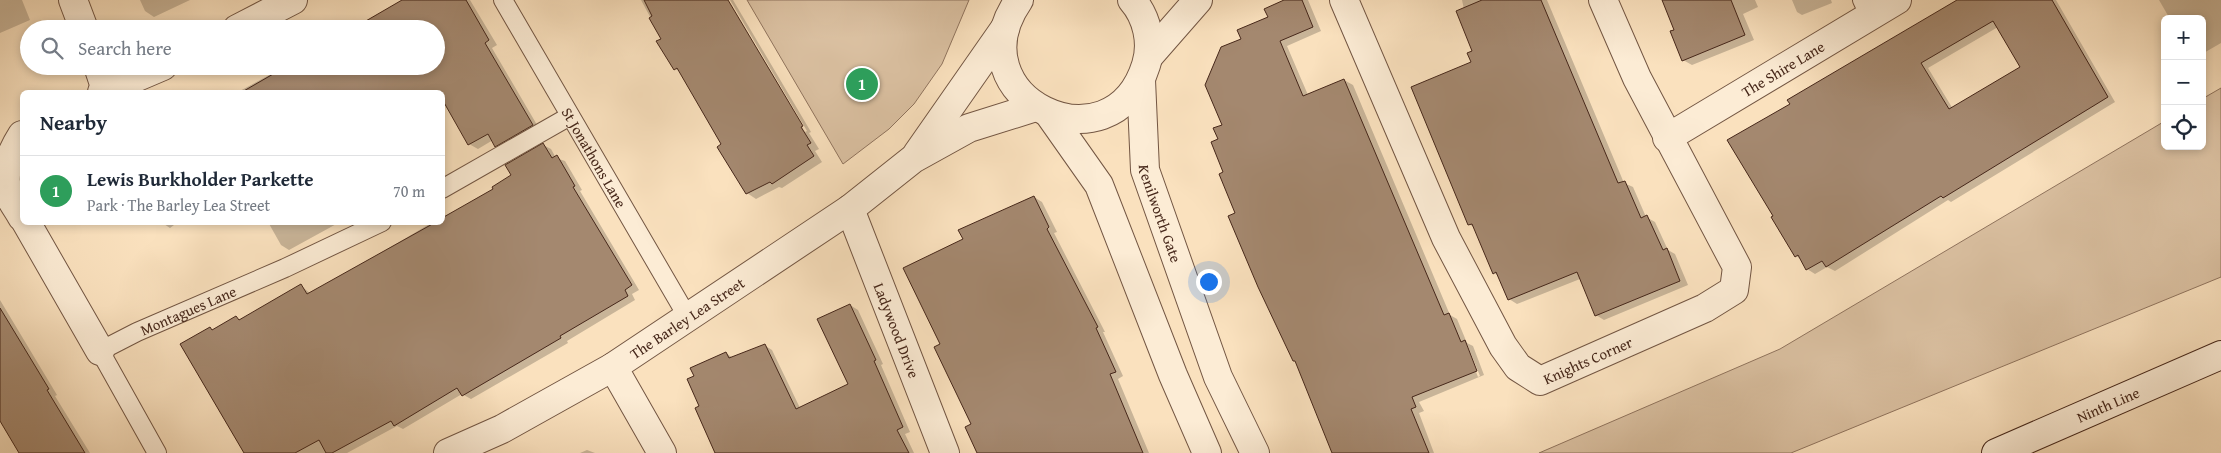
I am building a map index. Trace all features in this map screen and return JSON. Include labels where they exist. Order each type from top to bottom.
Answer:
[{"type":"street","points":[[73,0],[81,20]]},
{"type":"street","points":[[254,20],[293,0]]},
{"type":"street","name":"Kenilworth Gate","points":[[1132,0],[1139,8],[1148,31],[1145,68],[1145,170],[1218,377],[1255,453]]},
{"type":"street","points":[[1043,111],[1070,119],[1091,118],[1111,110],[1129,97],[1145,68],[1198,0]]},
{"type":"street","name":"Knights Corner","points":[[1344,0],[1446,238],[1503,346],[1518,366],[1540,381],[1705,308],[1734,290],[1737,267],[1628,61],[1603,0]]},
{"type":"street","name":"The Shire Lane","points":[[1668,138],[1866,8],[1897,0]]},
{"type":"street","points":[[1011,10],[1002,48],[1006,69],[1016,88],[1043,111],[1099,186],[1173,375],[1208,453]]},
{"type":"street","name":"The Barley Lea Street","points":[[913,159],[1011,10]]},
{"type":"street","points":[[102,83],[131,75]]},
{"type":"street","name":"The Barley Lea Street","points":[[448,453],[502,429],[613,367],[850,209],[913,159],[969,128],[1043,111]]},
{"type":"street","points":[[20,139],[6,172],[8,192],[20,213]]},
{"type":"street","name":"Ladywood Drive","points":[[850,209],[945,453]]},
{"type":"street","points":[[28,225],[100,351]]},
{"type":"street","name":"Ninth Line","points":[[1996,453],[2221,355]]},
{"type":"street","points":[[613,367],[662,453]]},
{"type":"lane","name":"St Jonathons Lane","points":[[503,0],[687,316]]},
{"type":"lane","points":[[445,187],[570,116]]},
{"type":"lane","name":"Montagues Lane","points":[[100,351],[137,332],[285,268],[376,225]]},
{"type":"lane","points":[[100,351],[157,453]]},
{"type":"shaded area","points":[[747,0],[969,0],[942,64],[914,104],[889,129],[843,164]]},
{"type":"shaded area","points":[[2221,88],[2221,277],[1791,453],[1539,453],[1780,349],[2161,123],[2161,150],[2206,150],[2206,97]]},
{"type":"building","points":[[402,0],[466,0],[489,40],[485,43],[533,125],[495,147],[488,134],[468,145],[445,104],[445,90],[245,90],[271,75],[445,75],[445,20],[368,20]]},
{"type":"building","points":[[644,0],[728,0],[803,126],[801,127],[811,143],[807,145],[814,156],[772,184],[770,182],[746,194],[717,147],[721,144],[677,68],[674,70],[656,41],[661,39],[649,18],[652,16]]},
{"type":"building","points":[[1284,0],[1302,0],[1313,27],[1280,41],[1303,96],[1344,79],[1444,315],[1449,313],[1461,342],[1465,340],[1477,371],[1412,397],[1416,407],[1411,409],[1429,453],[1332,453],[1295,361],[1293,361],[1258,287],[1228,216],[1235,213],[1219,174],[1223,172],[1211,142],[1218,139],[1213,128],[1222,125],[1205,85],[1221,47],[1241,39],[1237,30],[1268,17],[1264,9]]},
{"type":"building","points":[[1482,0],[1541,0],[1618,183],[1625,181],[1641,218],[1647,215],[1663,250],[1667,248],[1680,281],[1595,316],[1577,272],[1508,300],[1496,272],[1493,274],[1472,224],[1468,225],[1411,87],[1471,62],[1467,53],[1472,51],[1456,11]]},
{"type":"building","points":[[1662,0],[1731,0],[1745,35],[1682,61],[1670,31],[1674,30]]},
{"type":"building","points":[[1957,0],[2052,0],[2108,97],[1826,267],[1822,261],[1806,270],[1798,255],[1795,257],[1771,217],[1773,216],[1727,140],[1790,104],[1787,100]],"holes":[[[1993,21],[2020,67],[1949,109],[1921,63]]]},
{"type":"building","points":[[543,143],[552,158],[557,155],[575,186],[573,187],[632,285],[625,290],[628,296],[462,396],[457,388],[394,426],[391,421],[332,453],[326,453],[319,440],[295,453],[244,453],[180,344],[210,327],[212,330],[236,316],[239,320],[301,284],[307,294],[431,225],[445,225],[445,216],[493,189],[492,187],[511,175],[505,165]]},
{"type":"building","points":[[1034,196],[1049,227],[1047,229],[1098,327],[1096,328],[1116,372],[1110,374],[1143,453],[977,453],[965,427],[971,424],[934,347],[940,344],[903,268],[963,239],[958,230]]},
{"type":"building","points":[[850,304],[876,360],[874,361],[903,427],[897,430],[909,453],[715,453],[695,408],[699,406],[687,379],[694,376],[690,368],[726,352],[729,358],[765,344],[796,409],[848,384],[817,319]]},
{"type":"building","points":[[0,308],[85,453],[19,453],[0,421]]},
{"type":"place","name":"Lewis Burkholder Parkette","points":[[862,84]]}]
